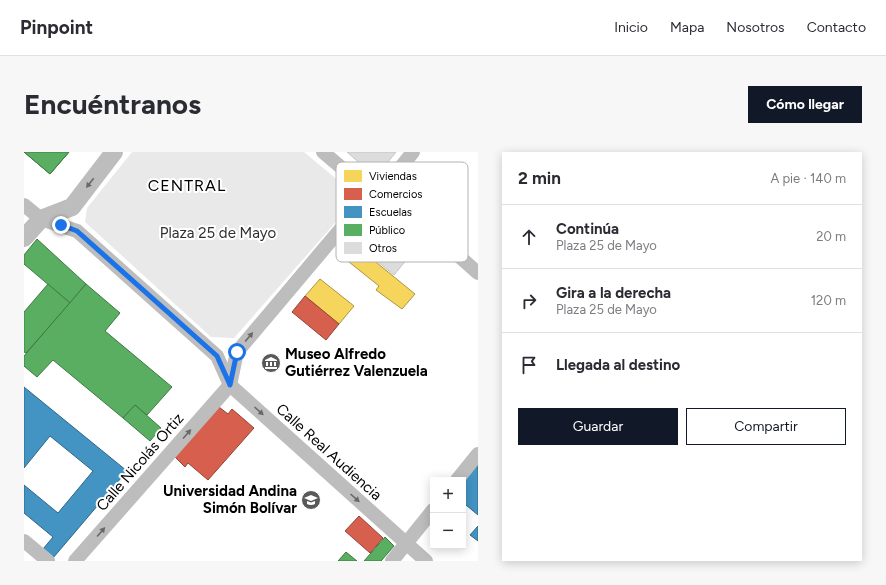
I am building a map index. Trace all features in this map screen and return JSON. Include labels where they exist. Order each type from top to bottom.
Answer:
[{"type":"main road","points":[[24,238],[41,219],[72,206],[114,152]]},
{"type":"street","points":[[323,152],[336,163]]},
{"type":"street","points":[[406,162],[414,152]]},
{"type":"street","points":[[24,205],[41,219],[77,231],[217,356],[230,385]]},
{"type":"street","points":[[230,385],[237,352],[336,235]]},
{"type":"street","points":[[466,262],[478,273]]},
{"type":"street","name":"Calle Real Audiencia","points":[[230,385],[426,561]]},
{"type":"street","name":"Calle Nicolás Ortiz","points":[[75,561],[230,385]]},
{"type":"street","points":[[459,477],[478,454]]},
{"type":"street","points":[[392,561],[431,513]]},
{"type":"street","points":[[24,541],[48,561]]},
{"type":"green space","name":"Plaza 25 de Mayo","points":[[132,152],[304,152],[336,179],[336,222],[234,338],[211,337],[85,222],[87,208]]},
{"type":"building: Viviendas","points":[[349,262],[376,262],[415,294],[402,309],[376,290],[379,286]]},
{"type":"building: Viviendas","points":[[320,279],[354,306],[339,324],[305,296]]},
{"type":"building: Comercios","points":[[305,296],[339,324],[326,340],[292,312]]},
{"type":"building: Comercios","points":[[219,407],[228,414],[232,409],[254,428],[208,480],[188,463],[185,467],[175,457]]},
{"type":"building: Comercios","points":[[359,516],[383,538],[370,553],[345,531]]},
{"type":"building: Escuelas","points":[[24,387],[127,471],[53,558],[43,549],[53,537],[24,513],[24,485],[58,513],[93,471],[50,436],[24,468]]},
{"type":"building: Escuelas","points":[[478,465],[478,515],[466,505],[466,479]]},
{"type":"building: Escuelas","points":[[478,526],[478,541],[470,535]]},
{"type":"building: Público","points":[[24,152],[69,152],[50,174]]},
{"type":"building: Público","points":[[24,152],[69,152],[50,174]]},
{"type":"building: Público","points":[[37,239],[86,284],[70,303],[24,264],[24,255]]},
{"type":"building: Público","points":[[48,284],[70,303],[26,353],[24,352],[24,312]]},
{"type":"building: Público","points":[[86,284],[120,313],[105,331],[172,387],[147,415],[135,405],[123,418],[53,360],[37,377],[24,366],[24,356]]},
{"type":"building: Público","points":[[135,405],[161,428],[150,441],[123,418]]},
{"type":"building: Público","points":[[385,537],[394,546],[381,561],[364,561]]},
{"type":"building: Público","points":[[346,552],[357,561],[338,561]]},
{"type":"building: Otros","points":[[347,152],[396,152],[388,162],[358,162]]},
{"type":"building: Otros","points":[[378,262],[405,262],[394,275]]},
{"type":"place","name":"Museo Alfredo Gutiérrez Valenzuela","points":[[271,363]]},
{"type":"place","name":"Universidad Andina Simón Bolívar","points":[[311,500]]},
{"type":"district","name":"CENTRAL","points":[[187,185]]},
{"type":"route","points":[[61,225],[77,231],[217,356],[230,385],[237,352]]}]
